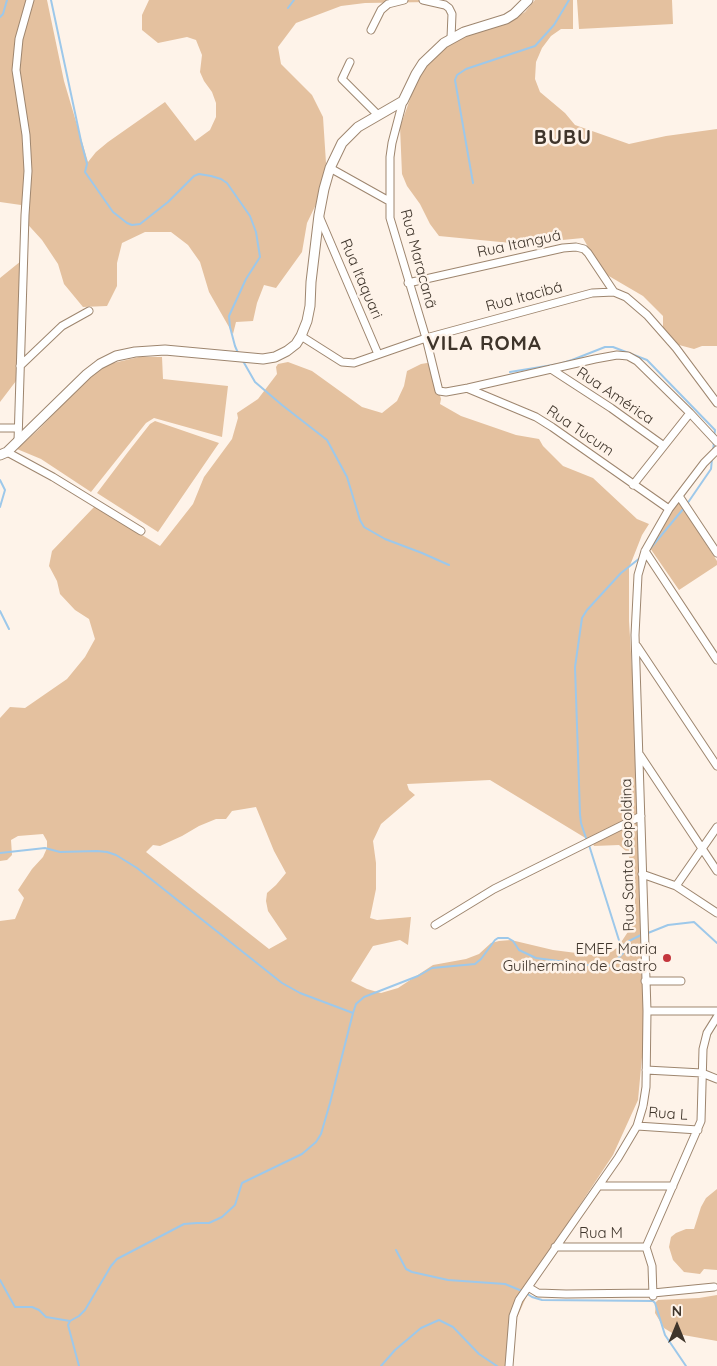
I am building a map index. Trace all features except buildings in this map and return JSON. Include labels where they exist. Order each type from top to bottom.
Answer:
[{"type":"street","points":[[18,441],[24,215],[28,171],[26,135],[16,70],[20,39],[30,0]]},
{"type":"street","points":[[372,30],[381,10],[388,4],[404,0]]},
{"type":"street","points":[[424,0],[445,5],[449,8],[452,14],[451,38]]},
{"type":"street","points":[[141,531],[53,477],[3,453],[88,374],[100,364],[116,356],[135,352],[165,350],[262,359],[275,357],[296,344],[307,321],[310,306],[319,215],[330,168],[342,143],[358,127],[403,101],[423,63],[451,38],[506,19],[519,10],[528,0]]},
{"type":"street","points":[[350,62],[342,79],[378,115]]},
{"type":"street","name":"Rua Maracanã","points":[[403,101],[392,143],[390,218],[426,338],[438,390],[441,392],[468,388]]},
{"type":"street","points":[[330,168],[389,201]]},
{"type":"street","name":"Rua Itaquari","points":[[319,215],[378,354]]},
{"type":"street","name":"Rua Itanguá","points":[[408,283],[563,248],[576,247],[584,249],[588,253],[614,292]]},
{"type":"street","points":[[614,292],[626,297],[647,315],[676,348],[717,403]]},
{"type":"street","name":"Rua Itacibá","points":[[301,336],[342,362],[354,363],[426,338],[592,293],[614,292]]},
{"type":"street","points":[[20,366],[62,326],[89,311]]},
{"type":"street","points":[[468,388],[610,356],[628,356],[637,361],[717,442]]},
{"type":"street","name":"Rua América","points":[[551,369],[611,408],[664,446]]},
{"type":"street","name":"Rua Tucum","points":[[468,388],[536,417],[669,510]]},
{"type":"street","points":[[633,485],[690,413]]},
{"type":"street","points":[[0,428],[18,428]]},
{"type":"street","name":"Rua Santa Leopoldina","points":[[509,1366],[513,1316],[519,1300],[618,1158],[637,1126],[643,1106],[647,1011],[636,645],[638,575],[646,551],[669,510],[704,463],[717,450]]},
{"type":"street","points":[[679,496],[717,553]]},
{"type":"street","points":[[646,551],[717,660]]},
{"type":"street","points":[[636,645],[717,766]]},
{"type":"street","points":[[640,755],[717,871]]},
{"type":"street","points":[[434,926],[494,889],[641,816]]},
{"type":"street","points":[[676,886],[717,827]]},
{"type":"street","points":[[642,874],[676,886],[717,913]]},
{"type":"street","points":[[645,981],[681,981]]},
{"type":"street","points":[[647,1011],[717,1011]]},
{"type":"street","points":[[653,1295],[652,1266],[646,1247],[702,1117],[704,1040],[717,1016]]},
{"type":"street","points":[[646,1070],[702,1073],[717,1079]]},
{"type":"street","name":"Rua L","points":[[637,1126],[698,1130]]},
{"type":"street","points":[[599,1186],[673,1186]]},
{"type":"street","name":"Rua M","points":[[555,1247],[646,1247]]},
{"type":"street","points":[[528,1287],[538,1293],[653,1295],[714,1287]]},
{"type":"shaded area","points":[[0,0],[47,0],[64,81],[88,162],[108,142],[165,102],[195,141],[210,130],[216,117],[216,103],[200,72],[202,55],[196,40],[187,37],[158,43],[142,30],[142,15],[149,0],[433,0],[430,2],[365,3],[341,6],[296,23],[278,47],[281,64],[312,95],[323,117],[326,163],[321,194],[307,223],[302,252],[276,288],[264,285],[253,321],[236,322],[233,334],[209,292],[200,262],[188,245],[171,232],[145,232],[122,243],[117,263],[117,286],[107,306],[83,307],[64,284],[58,264],[42,240],[21,217],[21,205],[0,202]]},
{"type":"shaded area","points":[[535,0],[573,0],[573,29],[561,29],[551,36],[542,48],[536,62],[535,79],[540,92],[565,113],[575,125],[629,144],[666,136],[717,129],[717,346],[702,346],[694,349],[679,345],[674,341],[663,328],[663,316],[643,296],[602,272],[583,238],[521,244],[439,236],[407,186],[402,174],[400,127],[419,74],[441,46],[505,24],[525,12]]},
{"type":"shaded area","points":[[577,0],[672,0],[673,24],[579,29]]},
{"type":"shaded area","points":[[21,261],[16,381],[0,402],[0,278]]},
{"type":"shaded area","points":[[139,357],[162,357],[163,379],[228,386],[222,437],[154,418],[146,423],[91,492],[41,459],[17,449],[88,378],[109,364]]},
{"type":"shaded area","points":[[288,362],[312,371],[362,407],[382,413],[397,401],[404,386],[407,371],[421,364],[431,364],[441,399],[440,404],[461,416],[516,435],[539,439],[543,446],[563,466],[593,478],[637,519],[649,524],[642,535],[629,568],[629,621],[638,768],[646,1014],[638,1100],[613,1155],[550,1250],[533,1282],[510,1333],[507,1366],[0,1366],[0,921],[15,919],[24,898],[18,890],[32,869],[43,857],[47,848],[47,841],[43,834],[18,836],[11,840],[12,855],[7,860],[0,861],[0,718],[10,707],[25,708],[67,679],[85,657],[95,639],[89,619],[75,610],[60,594],[57,581],[49,566],[52,551],[95,506],[160,546],[193,504],[204,477],[232,439],[238,418],[237,413],[258,399],[277,374],[276,367],[278,364]],"holes":[[[490,780],[592,842],[594,846],[619,845],[627,852],[635,872],[635,921],[618,947],[608,954],[592,955],[553,950],[511,940],[499,941],[491,943],[479,954],[466,959],[433,965],[398,988],[381,993],[351,981],[373,946],[400,940],[408,945],[411,917],[377,920],[370,918],[376,889],[376,863],[373,841],[381,824],[415,795],[409,790],[407,784]],[[256,807],[274,851],[286,873],[267,893],[266,901],[268,911],[287,939],[269,949],[146,852],[153,845],[160,846],[199,826],[216,819],[226,819],[232,811]]]},
{"type":"shaded area","points":[[155,421],[219,443],[158,532],[97,493],[150,424]]},
{"type":"shaded area","points":[[678,501],[717,561],[717,565],[679,590],[650,548]]},
{"type":"shaded area","points":[[717,1189],[717,1270],[704,1269],[700,1274],[684,1272],[673,1260],[669,1247],[671,1237],[686,1229],[694,1229],[706,1198]]},
{"type":"shaded area","points":[[717,1295],[717,1341],[672,1333],[664,1328],[655,1313],[658,1300]]},
{"type":"waterway","points":[[0,17],[3,14],[7,0]]},
{"type":"waterway","points":[[51,0],[87,164],[85,172],[113,212],[127,223],[132,225],[140,224],[168,202],[194,176],[199,174],[221,179],[227,183],[250,216],[256,232],[260,257],[246,279],[229,316],[230,327],[238,353]]},
{"type":"waterway","points":[[288,8],[294,0]]},
{"type":"waterway","points":[[473,183],[455,80],[457,75],[466,69],[535,46],[554,25],[569,0]]},
{"type":"waterway","points":[[510,372],[559,364],[605,347],[613,347],[647,360],[715,430],[714,437]]},
{"type":"waterway","points":[[243,361],[255,382],[327,440],[347,477],[360,520],[364,527],[385,539],[449,565]]},
{"type":"waterway","points":[[713,452],[714,441]]},
{"type":"waterway","points":[[687,504],[711,469],[712,459]]},
{"type":"waterway","points":[[0,480],[5,490],[0,507]]},
{"type":"waterway","points":[[649,550],[684,508]]},
{"type":"waterway","points":[[587,841],[580,814],[575,667],[582,618],[621,573],[640,558]]},
{"type":"waterway","points":[[0,611],[9,629]]},
{"type":"waterway","points":[[0,1280],[15,1307],[32,1307],[39,1310],[46,1317],[70,1321],[85,1310],[117,1259],[184,1224],[209,1223],[222,1217],[235,1205],[242,1183],[302,1154],[316,1142],[321,1134],[330,1103],[353,1013],[356,1004],[364,997],[418,976],[432,968],[475,964],[498,938],[508,938],[513,941],[519,950],[536,958],[603,967],[612,965],[623,953],[589,845]]},
{"type":"waterway","points":[[0,853],[45,848],[60,852],[97,851],[116,855],[137,868],[282,983],[300,993],[353,1013]]},
{"type":"waterway","points":[[648,933],[668,925],[694,922],[717,943]]},
{"type":"waterway","points":[[621,947],[643,934]]},
{"type":"waterway","points":[[396,1250],[406,1269],[412,1272],[448,1280],[505,1284],[522,1291]]},
{"type":"waterway","points":[[526,1293],[542,1300],[653,1301],[665,1335],[686,1366]]},
{"type":"waterway","points":[[381,1366],[395,1350],[421,1328],[439,1320],[453,1327],[479,1354],[497,1366]]},
{"type":"waterway","points":[[70,1321],[68,1325],[79,1366]]},
{"type":"place","name":"EMEF Maria Guilhermina de Castro","points":[[667,958]]},
{"type":"district","name":"BUBU","points":[[563,138]]},
{"type":"district","name":"VILA ROMA","points":[[484,344]]}]
